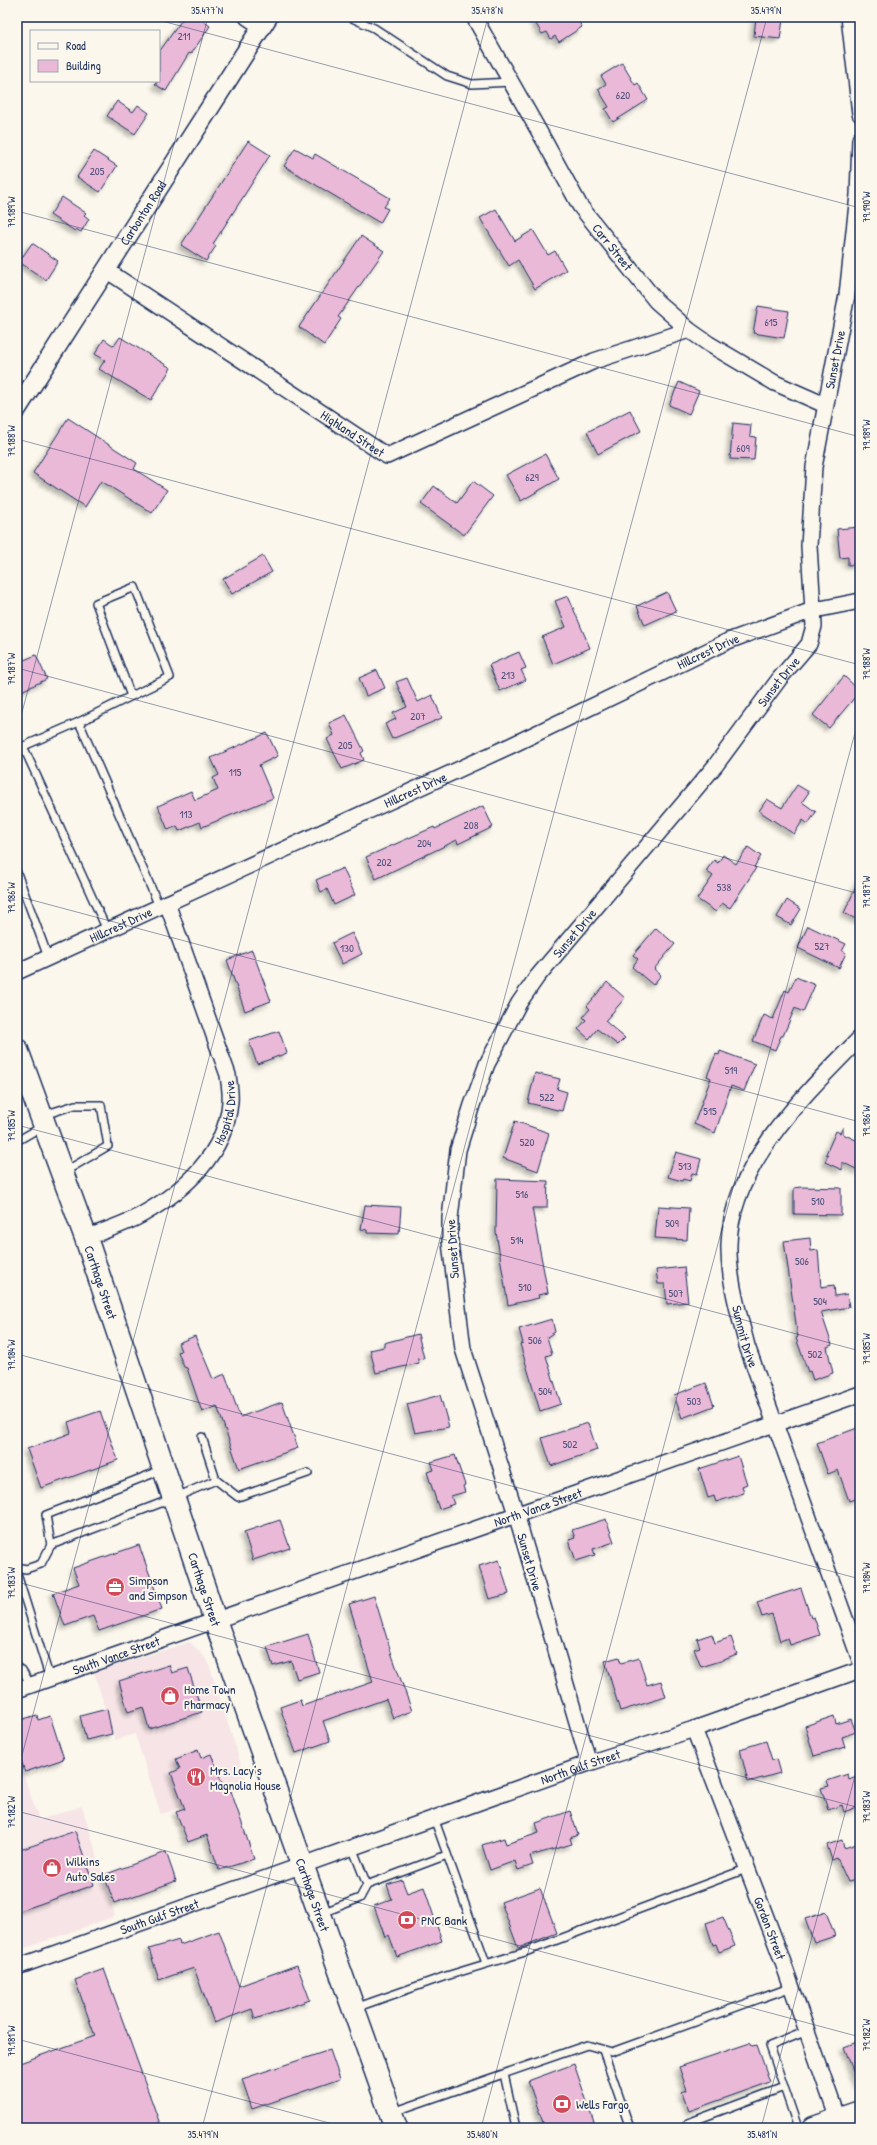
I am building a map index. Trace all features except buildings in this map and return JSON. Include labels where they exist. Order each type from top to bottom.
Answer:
[{"type":"main road","name":"Carthage Street","points":[[17,1050],[86,1238],[215,1620],[393,2120]]},
{"type":"main road","points":[[814,2128],[840,2124],[860,2112]]},
{"type":"street","points":[[247,17],[265,22]]},
{"type":"street","name":"Carr Street","points":[[474,17],[580,206],[656,300],[689,330],[775,383],[825,405]]},
{"type":"street","points":[[849,17],[860,114]]},
{"type":"street","name":"Carbonton Road","points":[[17,409],[265,22]]},
{"type":"street","name":"Sunset Drive","points":[[589,1763],[516,1514],[463,1349],[450,1242],[450,1218],[458,1150],[472,1105],[490,1058],[520,1003],[537,977],[716,766],[780,678],[809,644],[814,626],[809,546],[814,467],[848,287],[858,195],[860,139]]},
{"type":"street","name":"Highland Street","points":[[106,270],[387,456],[594,361],[689,330]]},
{"type":"street","name":"Hillcrest Drive","points":[[17,972],[510,746],[728,641],[814,610],[860,601]]},
{"type":"street","name":"Hospital Drive","points":[[86,1238],[142,1214],[185,1186],[216,1148],[227,1118],[230,1101],[228,1075],[163,904]]},
{"type":"street","name":"Summit Drive","points":[[860,1038],[777,1127],[760,1152],[743,1187],[733,1217],[729,1245],[735,1299],[747,1346],[860,1660]]},
{"type":"street","name":"North Vance Street","points":[[215,1620],[860,1394]]},
{"type":"street","name":"South Vance Street","points":[[24,1688],[215,1620]]},
{"type":"street","name":"North Gulf Street","points":[[302,1865],[589,1763],[694,1729],[860,1670]]},
{"type":"street","name":"Gordon Street","points":[[694,1729],[792,1987],[840,2124]]},
{"type":"street","name":"South Gulf Street","points":[[17,1967],[302,1865]]},
{"type":"lane","points":[[350,17],[374,28],[447,76],[472,84],[511,82]]},
{"type":"lane","points":[[107,930],[20,748],[79,722],[170,677],[135,587],[96,603],[131,696]]},
{"type":"lane","points":[[79,722],[163,904]]},
{"type":"lane","points":[[17,873],[48,957]]},
{"type":"lane","points":[[17,1141],[43,1121],[74,1105],[101,1105],[108,1146],[62,1173]]},
{"type":"lane","points":[[202,1437],[216,1480],[238,1497],[308,1473]]},
{"type":"lane","points":[[17,1567],[26,1569],[41,1564],[51,1545],[46,1515],[164,1469]]},
{"type":"lane","points":[[51,1545],[174,1498],[216,1480]]},
{"type":"lane","points":[[17,1574],[50,1679]]},
{"type":"lane","points":[[17,1667],[22,1670],[24,1688]]},
{"type":"lane","points":[[434,1818],[486,1963]]},
{"type":"lane","points":[[352,1847],[367,1885]]},
{"type":"lane","points":[[320,1914],[360,1898],[367,1885],[448,1855]]},
{"type":"lane","points":[[353,2009],[486,1963],[525,1952],[746,1869]]},
{"type":"lane","points":[[393,2120],[504,2074],[587,2045],[612,2052],[792,1987]]},
{"type":"lane","points":[[798,2128],[770,2046],[807,2031]]},
{"type":"lane","points":[[603,2050],[630,2128]]},
{"type":"lane","points":[[504,2074],[516,2128]]},
{"type":"lane","points":[[690,2128],[688,2123],[784,2087]]},
{"type":"shaded area","points":[[190,1642],[208,1661],[248,1787],[161,1814],[135,1734],[115,1740],[94,1672]]},
{"type":"shaded area","points":[[17,1756],[39,1820],[82,1806],[115,1916],[17,1951]]},
{"type":"place","name":"Simpson and Simpson","points":[[115,1587]]},
{"type":"place","name":"Home Town Pharmacy","points":[[170,1696]]},
{"type":"place","name":"Mrs. Lacy’s Magnolia House","points":[[196,1777]]},
{"type":"place","name":"Wilkins Auto Sales","points":[[52,1868]]},
{"type":"place","name":"PNC Bank","points":[[407,1920]]},
{"type":"place","name":"Wells Fargo","points":[[562,2104]]}]
